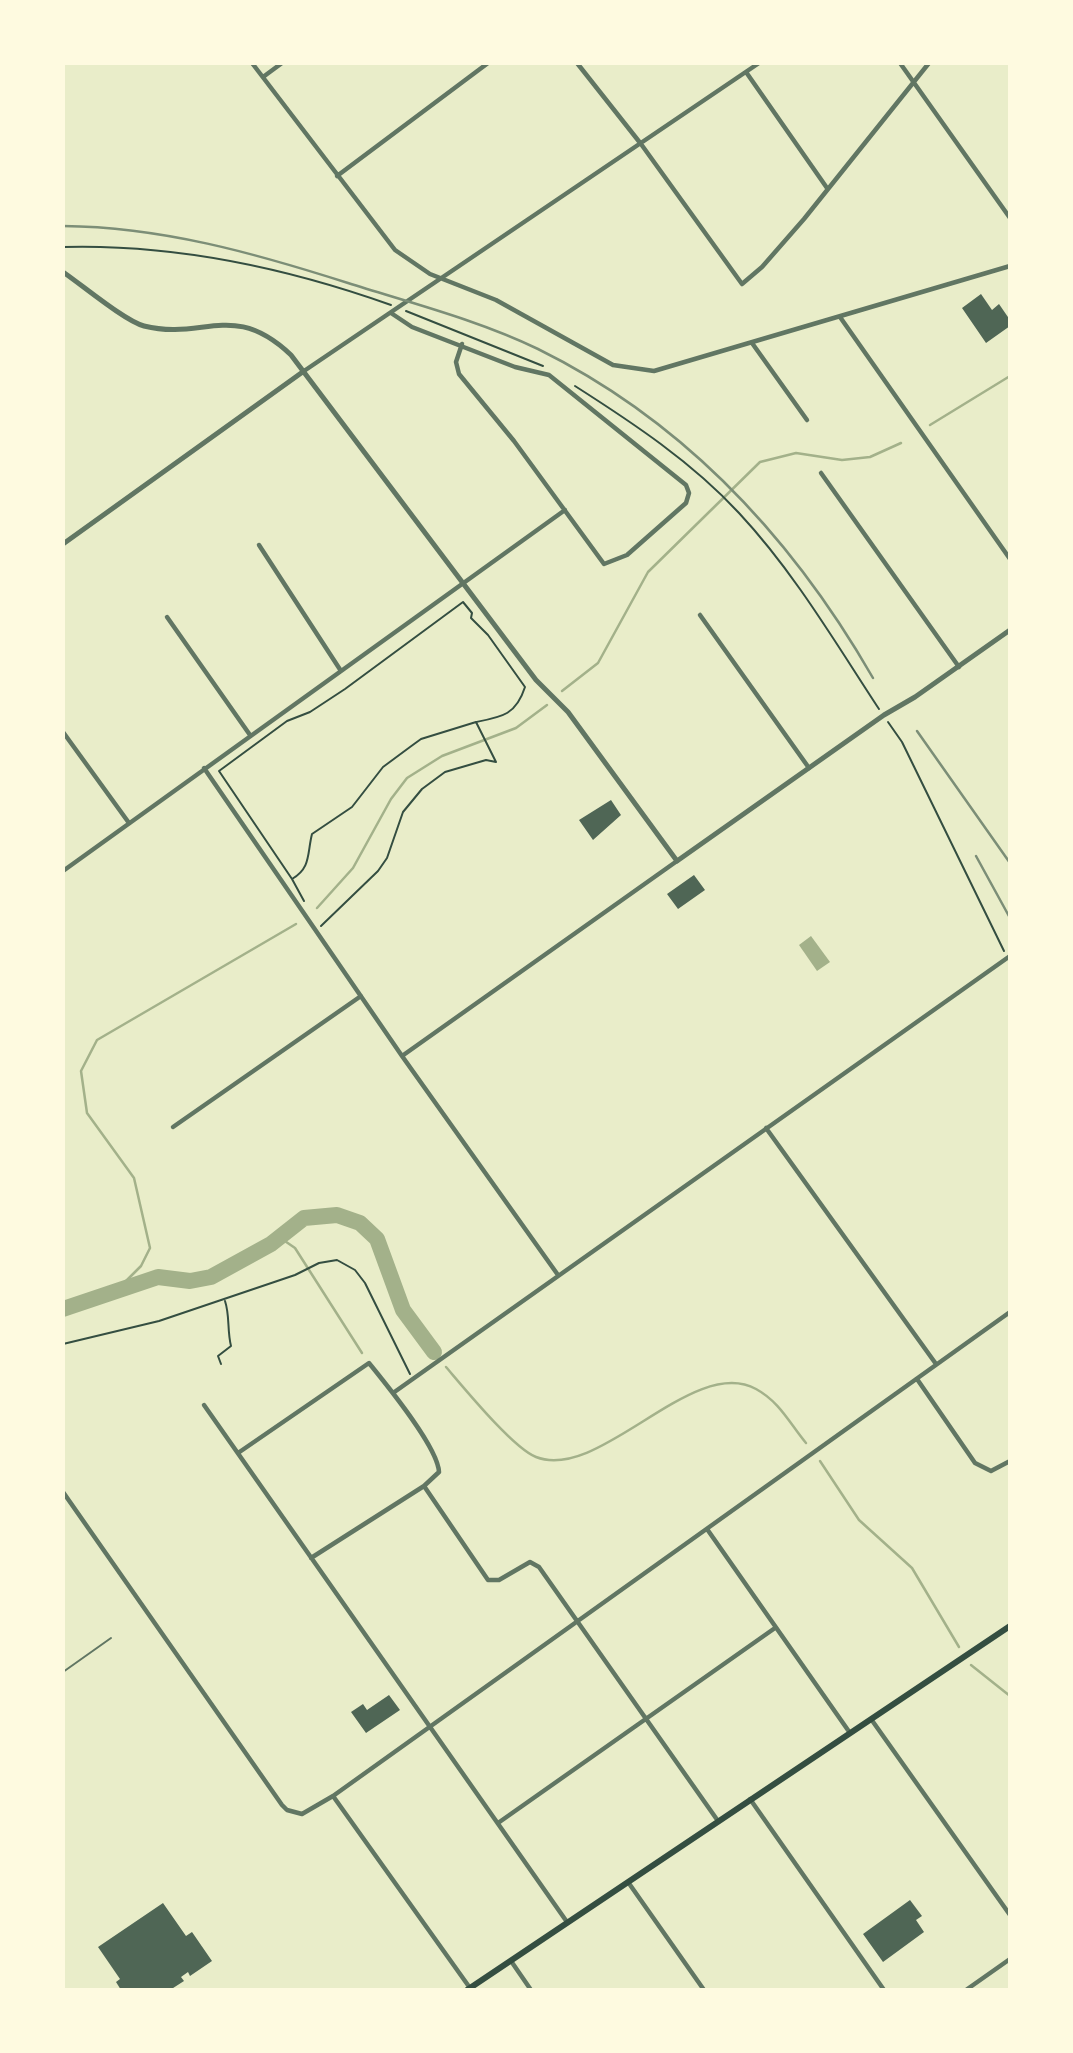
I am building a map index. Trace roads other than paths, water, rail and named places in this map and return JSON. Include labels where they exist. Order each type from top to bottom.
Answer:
[{"type":"main road","points":[[468,1989],[1010,1626]]},
{"type":"street","points":[[253,63],[395,250],[443,278],[496,300],[613,365],[654,371],[1010,266]]},
{"type":"street","points":[[263,77],[282,63]]},
{"type":"street","points":[[337,176],[488,63]]},
{"type":"street","points":[[577,63],[742,284],[762,267],[929,63]]},
{"type":"street","points":[[63,544],[304,371],[759,63]]},
{"type":"street","points":[[900,63],[1010,218]]},
{"type":"street","points":[[746,72],[827,188]]},
{"type":"street","points":[[63,272],[140,325],[167,330],[230,324],[257,331],[276,341],[304,371],[536,680],[568,712],[677,861]]},
{"type":"street","points":[[391,313],[412,327],[462,344],[515,367],[549,375],[686,485],[690,493],[686,503],[620,559],[604,564],[592,552],[565,510],[459,374],[456,362],[462,344]]},
{"type":"street","points":[[840,317],[1010,559]]},
{"type":"street","points":[[752,343],[807,420]]},
{"type":"street","points":[[821,473],[959,667]]},
{"type":"street","points":[[63,871],[565,510]]},
{"type":"street","points":[[259,545],[341,670]]},
{"type":"street","points":[[700,615],[808,768]]},
{"type":"street","points":[[167,617],[250,735]]},
{"type":"street","points":[[402,1056],[808,768],[1010,631]]},
{"type":"street","points":[[63,732],[129,823]]},
{"type":"street","points":[[204,768],[402,1056],[558,1275]]},
{"type":"street","points":[[393,1392],[1009,958]]},
{"type":"street","points":[[173,1127],[361,996]]},
{"type":"street","points":[[766,1128],[936,1364]]},
{"type":"street","points":[[63,1492],[282,1805],[302,1814],[333,1796],[1010,1312]]},
{"type":"street","points":[[238,1454],[369,1363],[393,1392],[438,1463],[439,1472],[425,1486],[311,1558]]},
{"type":"street","points":[[916,1379],[967,1452],[981,1467],[991,1471],[1010,1461]]},
{"type":"street","points":[[204,1405],[568,1923]]},
{"type":"street","points":[[425,1486],[488,1580],[499,1580],[530,1562],[539,1567],[718,1821]]},
{"type":"street","points":[[707,1529],[850,1733]]},
{"type":"street","points":[[498,1823],[775,1628]]},
{"type":"street","points":[[871,1719],[1010,1914]]},
{"type":"street","points":[[333,1796],[468,1989]]},
{"type":"street","points":[[750,1799],[884,1990]]},
{"type":"street","points":[[628,1882],[704,1990]]},
{"type":"street","points":[[966,1990],[1010,1959]]},
{"type":"street","points":[[511,1961],[531,1990]]},
{"type":"lane","points":[[63,1672],[111,1638]]},
{"type":"waterway","points":[[930,425],[1010,376]]},
{"type":"waterway","points":[[562,691],[598,663],[648,572],[760,462],[796,453],[842,460],[870,457],[901,443]]},
{"type":"waterway","points":[[317,908],[353,868],[391,799],[407,778],[442,756],[516,728],[547,705]]},
{"type":"waterway","points":[[116,1291],[141,1266],[150,1248],[134,1178],[87,1113],[81,1071],[97,1040],[296,924]]},
{"type":"waterway","points":[[63,1309],[158,1277],[190,1281],[211,1277],[271,1244],[304,1218],[337,1215],[360,1223],[377,1239],[403,1310],[434,1352]]},
{"type":"waterway","points":[[279,1237],[295,1248],[362,1353]]},
{"type":"waterway","points":[[446,1367],[502,1430],[536,1457],[561,1460],[589,1452],[704,1388],[731,1383],[756,1389],[764,1394],[778,1407],[806,1443]]},
{"type":"waterway","points":[[820,1461],[859,1520],[912,1568],[959,1647]]},
{"type":"waterway","points":[[971,1665],[1010,1696]]},
{"type":"railway","points":[[63,226],[136,231],[172,237],[278,262],[492,329],[538,349],[591,378],[641,411],[687,448],[730,488],[807,578],[842,627],[873,678]]},
{"type":"railway","points":[[917,731],[1010,863]]},
{"type":"railway","points":[[976,856],[1010,918]]}]
